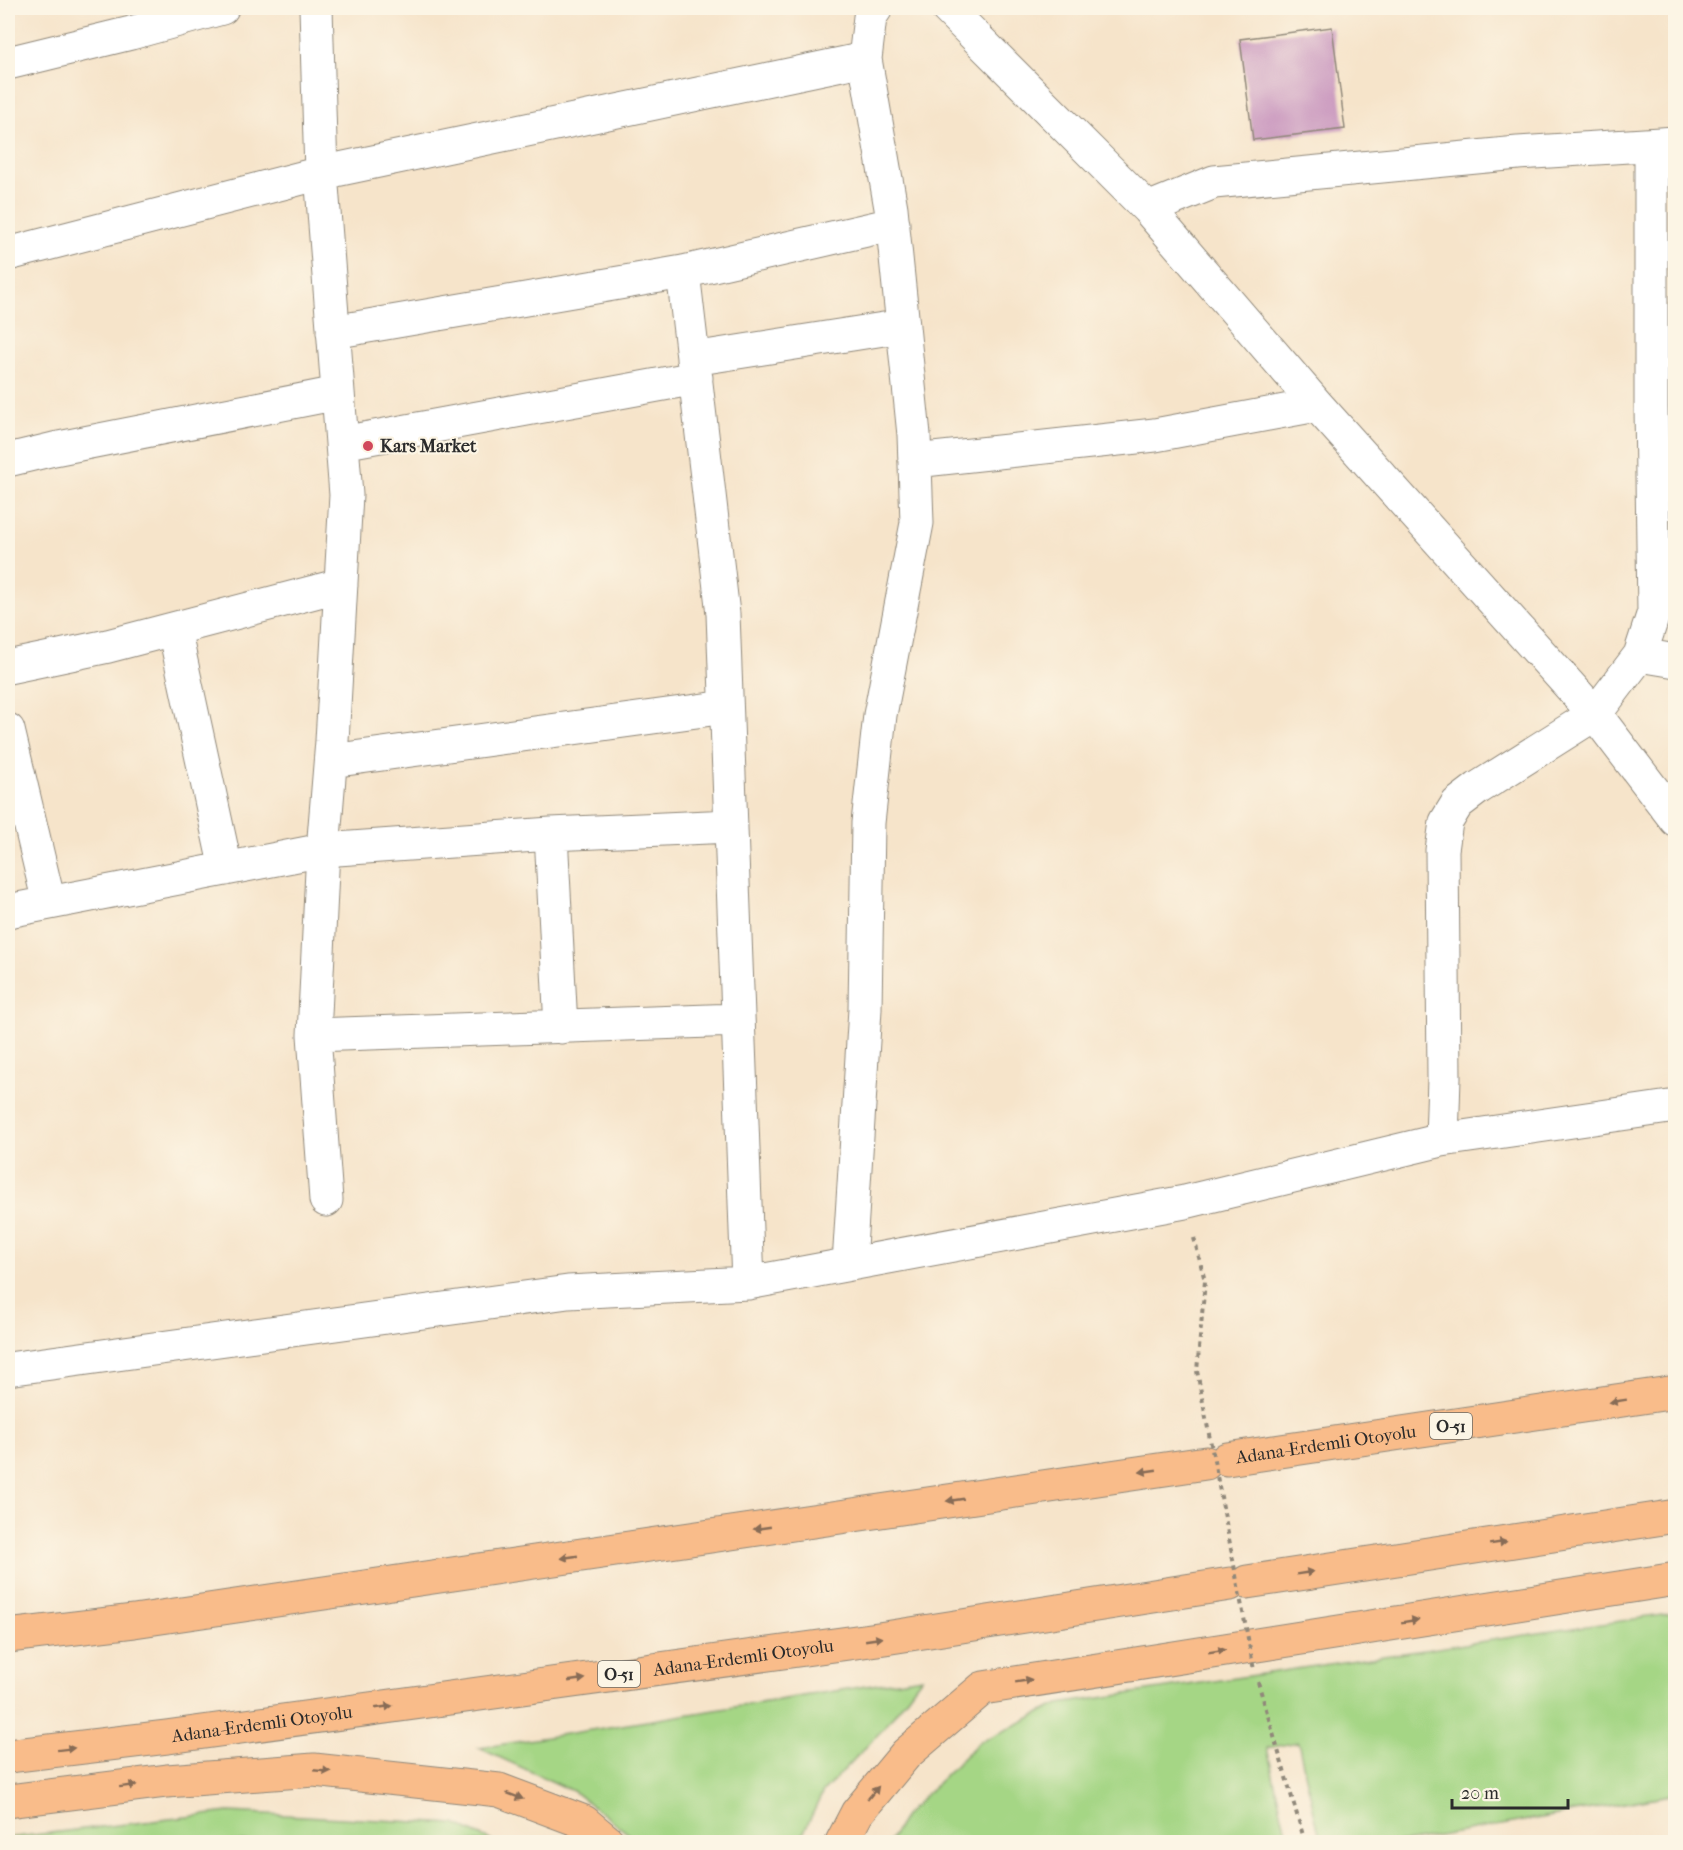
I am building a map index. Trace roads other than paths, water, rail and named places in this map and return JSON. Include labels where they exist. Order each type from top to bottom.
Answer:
[{"type":"highway","name":"Adana-Erdemli Otoyolu","points":[[8,1636],[134,1621],[1676,1392]]},
{"type":"highway","name":"Adana-Erdemli Otoyolu","points":[[8,1756],[190,1734],[873,1639],[1676,1516]]},
{"type":"highway","points":[[842,1842],[857,1813],[906,1754],[983,1688],[1676,1579]]},
{"type":"highway","points":[[8,1801],[167,1781],[314,1770],[499,1790],[584,1822],[608,1842]]},
{"type":"street","points":[[8,63],[222,8]]},
{"type":"street","points":[[316,8],[321,173],[346,495],[331,761],[323,850],[315,1035],[326,1200]]},
{"type":"street","points":[[849,1264],[865,1009],[868,823],[880,715],[917,523],[914,435],[892,224],[865,59],[870,17],[876,8]]},
{"type":"street","points":[[947,8],[1148,209],[1317,405],[1595,714],[1676,820]]},
{"type":"street","points":[[8,254],[321,173],[865,59]]},
{"type":"street","points":[[1148,209],[1214,182],[1518,153],[1663,144],[1651,407],[1654,612],[1640,655],[1595,714],[1478,788],[1457,804],[1446,822],[1442,850],[1444,1066],[1442,1140]]},
{"type":"street","points":[[333,332],[683,272],[892,224]]},
{"type":"street","points":[[683,272],[723,614],[748,1283]]},
{"type":"street","points":[[342,443],[903,326]]},
{"type":"street","points":[[8,460],[339,393]]},
{"type":"street","points":[[915,461],[1155,435],[1317,405]]},
{"type":"street","points":[[8,667],[108,646],[341,585]]},
{"type":"street","points":[[174,629],[226,869]]},
{"type":"street","points":[[1640,655],[1676,661]]},
{"type":"street","points":[[331,761],[726,707]]},
{"type":"street","points":[[8,730],[49,903]]},
{"type":"street","points":[[8,911],[323,850],[551,834],[730,826]]},
{"type":"street","points":[[551,834],[561,1027]]},
{"type":"street","points":[[315,1035],[738,1020]]},
{"type":"street","points":[[8,1369],[568,1292],[748,1283],[1185,1202],[1442,1140],[1676,1106]]},
{"type":"place","name":"Kars Market","points":[[368,446]]}]
